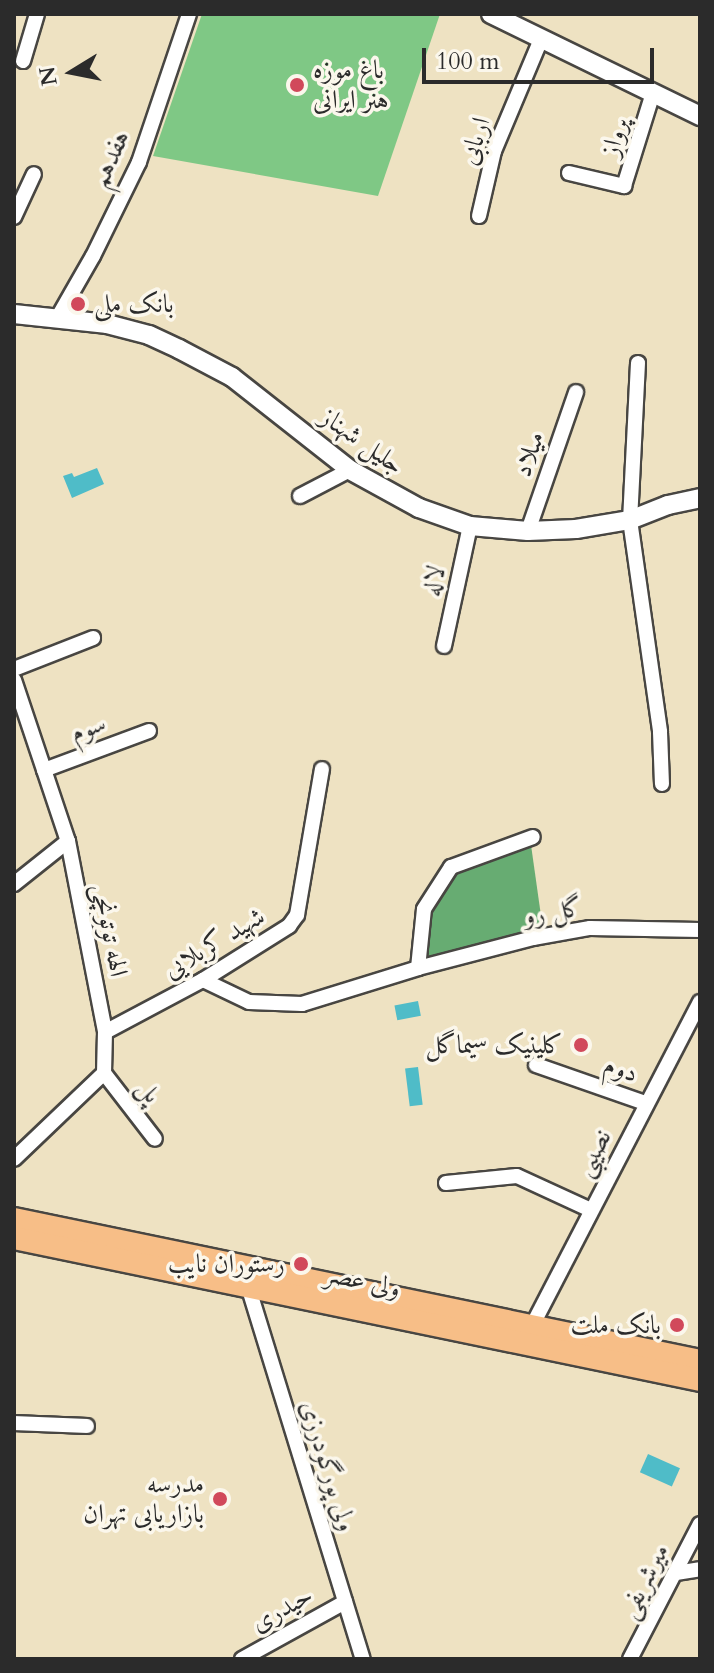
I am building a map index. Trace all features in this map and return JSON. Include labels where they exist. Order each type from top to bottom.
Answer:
[{"type":"main road","name":"ولی عصر","points":[[14,1219],[700,1361]]},
{"type":"main road","name":"ولی عصر","points":[[14,1238],[700,1380]]},
{"type":"street","points":[[23,61],[37,14]]},
{"type":"street","name":"هفدهم","points":[[58,317],[93,256],[139,162],[189,14]]},
{"type":"street","points":[[491,14],[700,116]]},
{"type":"street","name":"اربابی","points":[[479,216],[494,151],[541,39]]},
{"type":"street","name":"پرواز","points":[[569,173],[624,186],[653,93]]},
{"type":"street","points":[[14,217],[34,174]]},
{"type":"street","name":"جلیل شهناز","points":[[14,314],[107,324],[149,335],[232,377],[350,470],[419,508],[470,526],[528,531],[630,520],[668,505],[700,498]]},
{"type":"street","points":[[638,363],[630,520],[660,732],[662,784]]},
{"type":"street","name":"میلاد","points":[[528,531],[576,392]]},
{"type":"street","points":[[300,496],[350,470]]},
{"type":"street","name":"لاله","points":[[444,646],[470,526]]},
{"type":"street","points":[[14,669],[93,638]]},
{"type":"street","name":"الهه توتونچی","points":[[14,680],[68,841],[105,1032],[104,1073]]},
{"type":"street","name":"سوم","points":[[44,770],[149,731]]},
{"type":"street","name":"شهید کربلایی","points":[[105,1032],[203,980],[289,926],[297,915],[322,769]]},
{"type":"street","points":[[418,968],[424,909],[451,867],[533,837]]},
{"type":"street","points":[[14,884],[68,841]]},
{"type":"street","name":"گل رو","points":[[203,980],[249,1002],[302,1004],[418,968],[533,938],[590,928],[700,930]]},
{"type":"street","name":"نصیبی","points":[[532,1326],[700,1002]]},
{"type":"street","name":"دوم","points":[[536,1065],[645,1103]]},
{"type":"street","points":[[14,1159],[104,1073]]},
{"type":"street","name":"پل","points":[[104,1073],[155,1139]]},
{"type":"street","points":[[446,1183],[517,1176],[591,1210]]},
{"type":"street","name":"ولی پورگودرزی","points":[[248,1286],[363,1659]]},
{"type":"street","points":[[14,1423],[87,1426]]},
{"type":"street","name":"میرشریفی","points":[[630,1659],[700,1524]]},
{"type":"street","points":[[676,1573],[700,1569]]},
{"type":"street","name":"حیدری","points":[[242,1659],[345,1602]]},
{"type":"green space","name":"باغ موزه هنر ایرانی","points":[[202,14],[440,14],[378,196],[153,156]]},
{"type":"green space","points":[[531,845],[543,930],[427,959],[431,909],[456,871]]},
{"type":"water","points":[[97,468],[104,484],[72,498],[63,476],[72,473],[74,477]]},
{"type":"water","points":[[418,1001],[421,1016],[397,1020],[394,1006]]},
{"type":"water","points":[[418,1067],[423,1105],[410,1106],[405,1069]]},
{"type":"water","points":[[648,1454],[680,1468],[672,1487],[640,1472]]},
{"type":"place","name":"باغ موزه هنر ایرانی","points":[[297,85]]},
{"type":"place","name":"بانک ملی","points":[[78,304]]},
{"type":"place","name":"کلینیک سیماگل","points":[[581,1045]]},
{"type":"place","name":"رستوران نایب","points":[[301,1264]]},
{"type":"place","name":"بانک ملت","points":[[677,1325]]},
{"type":"place","name":"مدرسه بازاریابی تهران","points":[[220,1499]]}]
